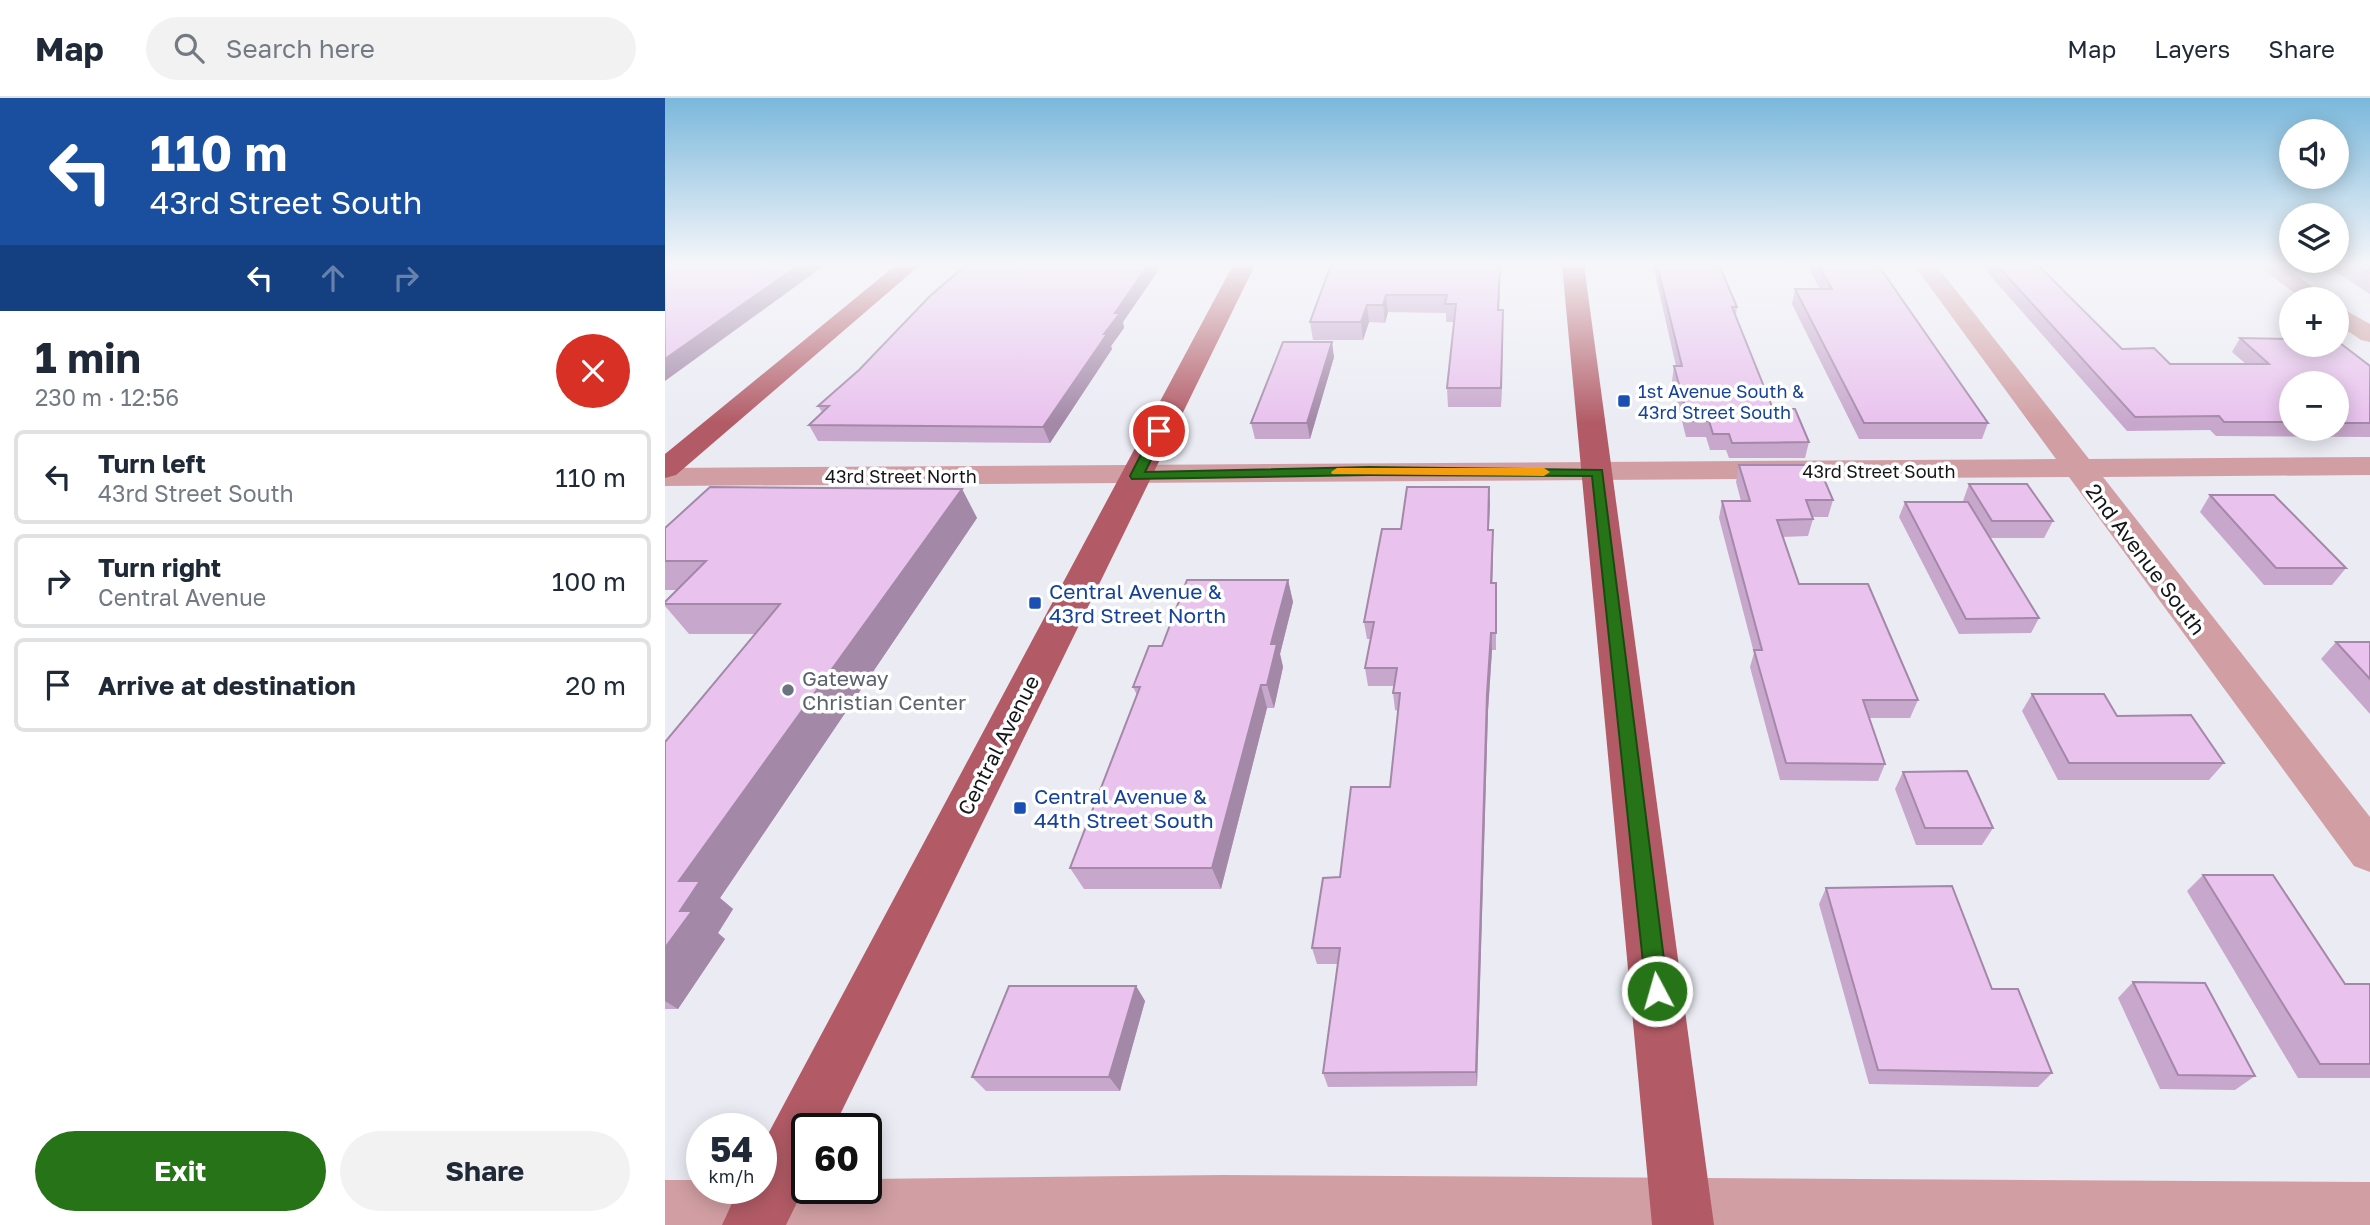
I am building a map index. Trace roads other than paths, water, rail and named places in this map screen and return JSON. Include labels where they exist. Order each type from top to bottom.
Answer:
[{"type":"main road","points":[[665,469],[846,318]]},
{"type":"main road","name":"Central Avenue","points":[[757,1218],[1217,318]]},
{"type":"main road","points":[[1579,318],[1683,1217]]},
{"type":"street","name":"2nd Avenue South","points":[[1964,318],[2370,852]]},
{"type":"street","points":[[2349,321],[2370,335]]},
{"type":"street","name":"43rd Street South","points":[[1136,476],[1369,471],[1598,472],[2370,466]]},
{"type":"street","name":"43rd Street North","points":[[665,477],[1136,476]]},
{"type":"street","points":[[665,1210],[757,1218],[1221,1206],[1683,1217],[2370,1213]]},
{"type":"place","name":"1st Avenue South & 43rd Street South","points":[[1624,401]]},
{"type":"place","name":"Central Avenue & 43rd Street North","points":[[1035,603]]},
{"type":"place","name":"Gateway Christian Center","points":[[788,690]]},
{"type":"place","name":"Central Avenue & 44th Street South","points":[[1020,808]]}]
